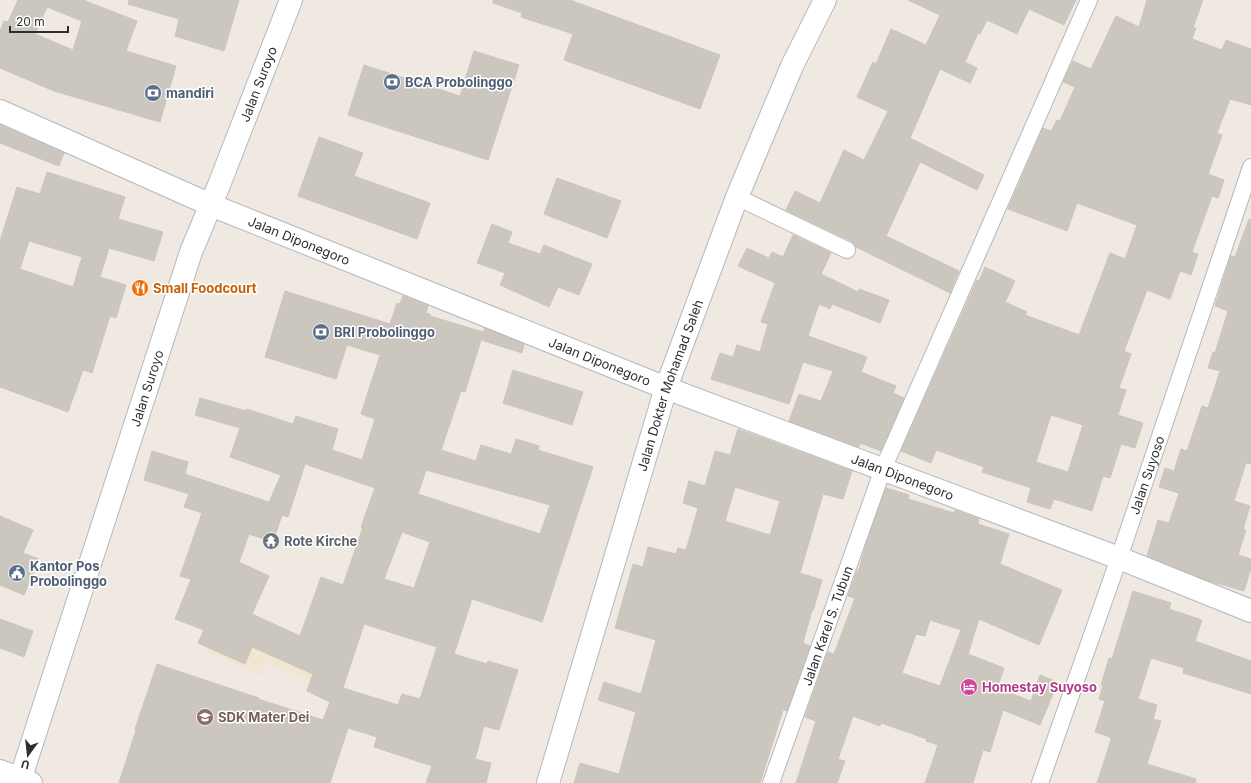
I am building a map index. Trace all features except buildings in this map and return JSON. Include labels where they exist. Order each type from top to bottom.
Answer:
[{"type":"main road","name":"Jalan Suroyo","points":[[23,782],[191,252],[211,205],[291,0]]},
{"type":"main road","name":"Jalan Dokter Mohamad Saleh","points":[[548,783],[666,388],[738,197],[792,66],[825,0]]},
{"type":"main road","name":"Jalan Diponegoro","points":[[0,111],[211,205],[666,388],[1119,558],[1251,611]]},
{"type":"main road","points":[[0,771],[23,782]]},
{"type":"street","name":"Jalan Karel S. Tubun","points":[[771,783],[883,469],[1089,0]]},
{"type":"street","name":"Jalan Suyoso","points":[[1040,783],[1119,558],[1251,167]]},
{"type":"street","points":[[738,197],[846,250]]},
{"type":"shaded area","name":"SDK Mater Dei","points":[[225,608],[329,655],[315,684],[266,662],[260,676],[206,651]]},
{"type":"place","name":"BCA Probolinggo","points":[[392,82]]},
{"type":"place","name":"mandiri","points":[[153,93]]},
{"type":"place","name":"Small Foodcourt","points":[[140,288]]},
{"type":"place","name":"BRI Probolinggo","points":[[321,332]]},
{"type":"place","name":"Rote Kirche","points":[[271,541]]},
{"type":"place","name":"Kantor Pos Probolinggo","points":[[17,573]]},
{"type":"place","name":"Homestay Suyoso","points":[[969,687]]},
{"type":"place","name":"SDK Mater Dei","points":[[205,717]]}]
